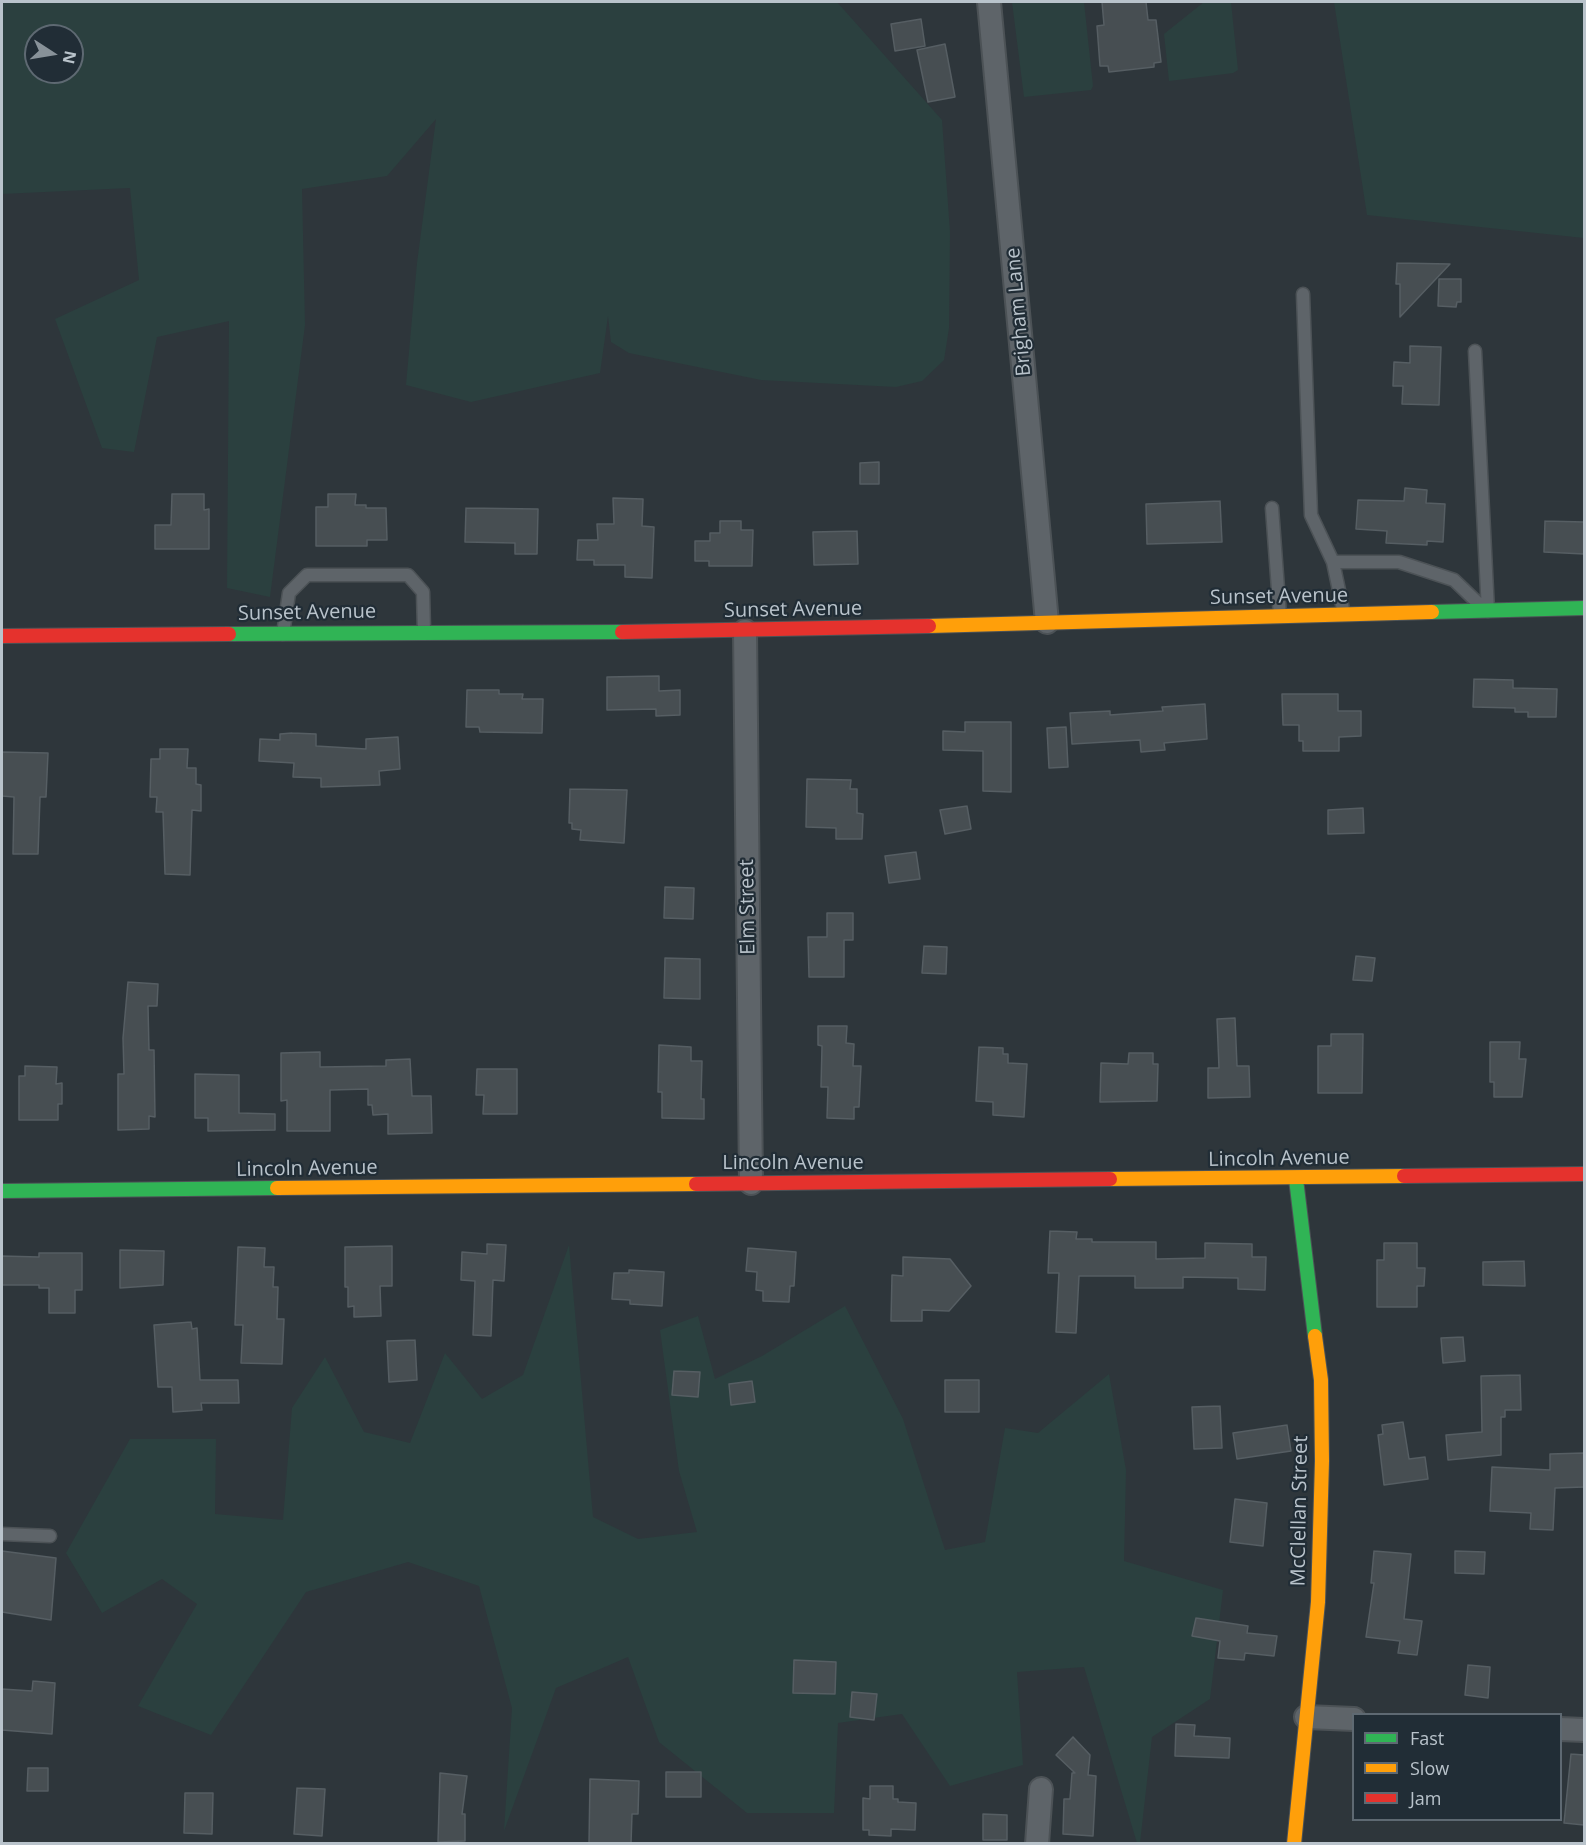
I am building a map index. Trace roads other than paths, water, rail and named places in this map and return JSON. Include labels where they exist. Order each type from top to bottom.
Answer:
[{"type":"street","name":"Brigham Lane","points":[[989,2],[1047,622]]},
{"type":"street","name":"Sunset Avenue","points":[[2,636],[745,632],[1584,608]]},
{"type":"street","name":"Elm Street","points":[[745,632],[751,1183]]},
{"type":"street","name":"Lincoln Avenue","points":[[2,1191],[1296,1179],[1584,1174]]},
{"type":"street","name":"McClellan Street","points":[[1294,1844],[1318,1602],[1323,1461],[1321,1380],[1296,1179]]},
{"type":"street","points":[[1306,1717],[1352,1719]]},
{"type":"street","points":[[1562,1729],[1584,1730]]},
{"type":"street","points":[[1037,1844],[1041,1789]]},
{"type":"lane","points":[[1303,294],[1311,515],[1333,562],[1344,615]]},
{"type":"lane","points":[[1474,351],[1488,612]]},
{"type":"lane","points":[[1272,508],[1280,617]]},
{"type":"lane","points":[[1333,562],[1399,562],[1454,580],[1488,612]]},
{"type":"lane","points":[[283,634],[290,593],[307,575],[408,575],[423,592],[424,632]]},
{"type":"lane","points":[[2,1534],[50,1536]]}]
